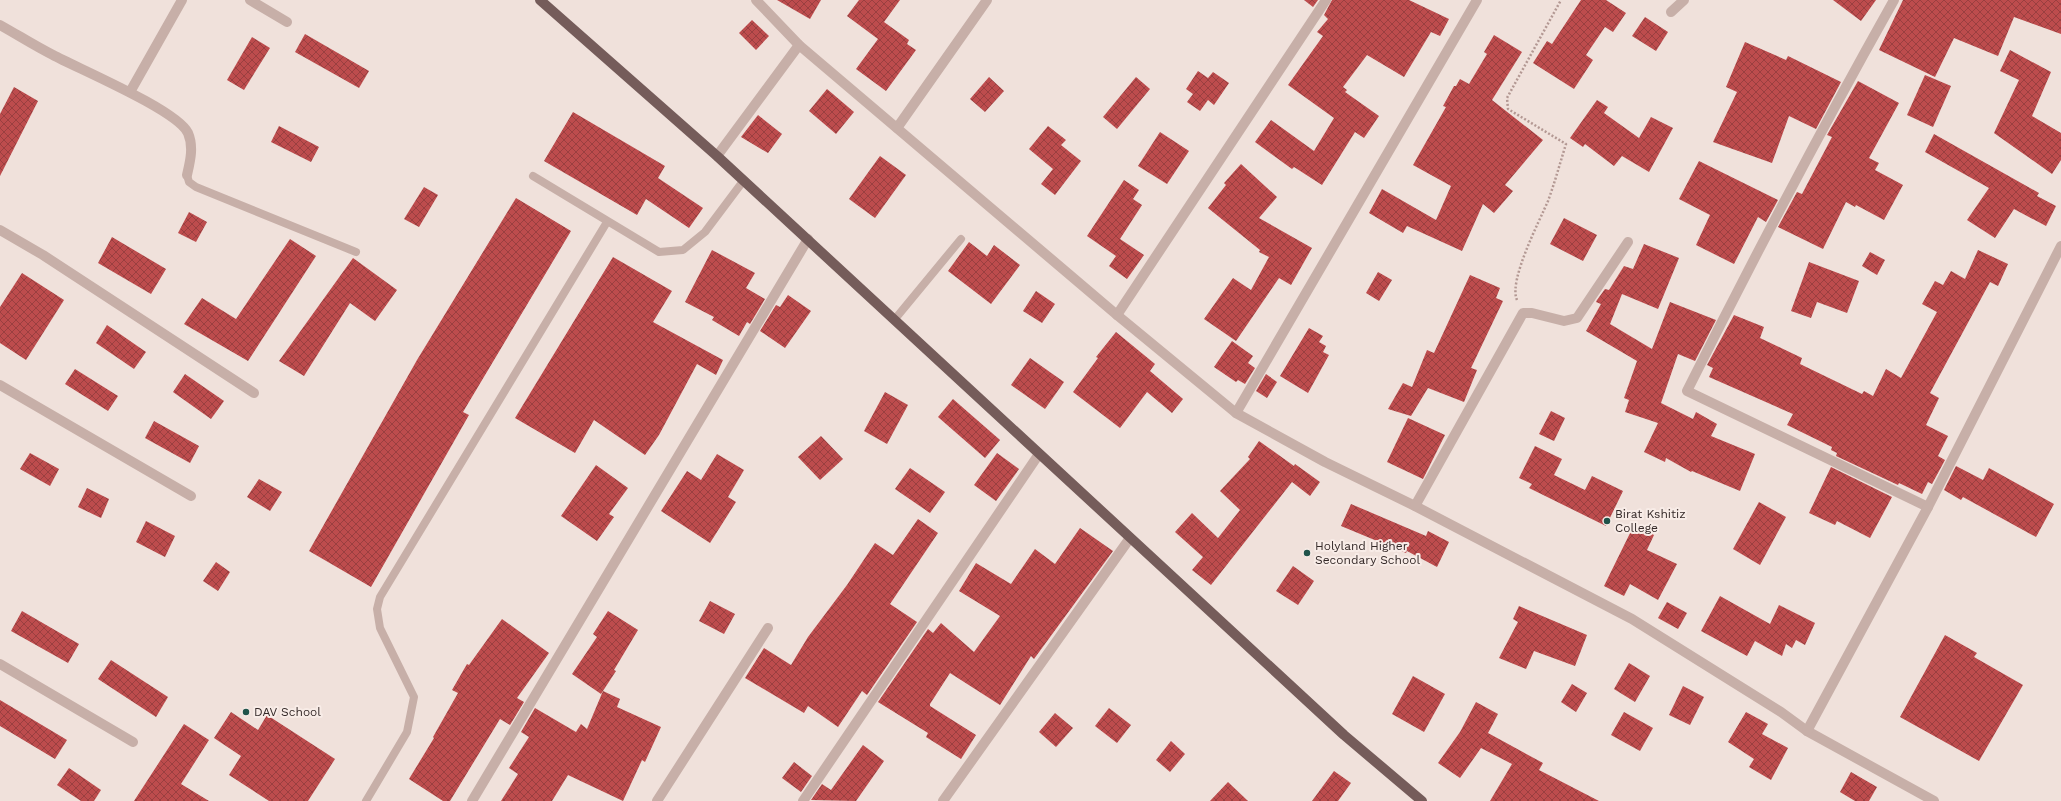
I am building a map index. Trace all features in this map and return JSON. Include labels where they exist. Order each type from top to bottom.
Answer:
[{"type":"main road","points":[[540,0],[718,156],[1344,735],[1422,801]]},
{"type":"street","points":[[130,92],[182,0]]},
{"type":"street","points":[[250,0],[287,22]]},
{"type":"street","points":[[756,0],[799,45],[1117,315],[1236,413],[1325,462],[1415,506],[1632,619],[1781,712],[1807,731],[1934,801]]},
{"type":"street","points":[[897,128],[987,0]]},
{"type":"street","points":[[1117,315],[1326,0]]},
{"type":"street","points":[[1236,413],[1477,0]]},
{"type":"street","points":[[1671,12],[1684,0]]},
{"type":"street","points":[[1894,0],[1835,104],[1749,268],[1688,391],[1928,507]]},
{"type":"street","points":[[0,24],[53,55],[130,92],[173,119],[187,132],[192,152],[187,175]]},
{"type":"street","points":[[718,156],[799,45]]},
{"type":"street","points":[[0,230],[43,255],[254,393]]},
{"type":"street","points":[[472,801],[808,239]]},
{"type":"street","points":[[1415,506],[1523,313],[1532,313],[1564,321],[1577,318],[1628,242]]},
{"type":"street","points":[[1807,731],[1928,507],[2061,246]]},
{"type":"street","points":[[0,385],[191,496]]},
{"type":"street","points":[[803,801],[1039,454]]},
{"type":"street","points":[[943,801],[1130,538]]},
{"type":"street","points":[[656,801],[768,628]]},
{"type":"street","points":[[0,664],[133,742]]},
{"type":"lane","points":[[187,175],[189,182],[196,187],[356,252]]},
{"type":"lane","points":[[533,176],[658,252],[682,250],[705,232],[744,180]]},
{"type":"lane","points":[[366,801],[407,732],[414,697],[380,628],[377,609],[380,597],[607,222]]},
{"type":"lane","points":[[895,320],[961,239]]},
{"type":"path","points":[[1523,313],[1522,306],[1516,298],[1517,282],[1522,260],[1548,200],[1566,144],[1508,109],[1507,98],[1561,0]]},
{"type":"building","points":[[777,0],[821,0],[810,19]]},
{"type":"building","points":[[859,0],[900,0],[884,22],[909,40],[907,44],[916,50],[886,91],[856,69],[878,39],[847,16]]},
{"type":"building","points":[[1304,0],[1318,0],[1313,7]]},
{"type":"building","points":[[1332,0],[1409,0],[1449,19],[1440,36],[1431,32],[1404,77],[1367,55],[1343,87],[1347,90],[1345,92],[1379,116],[1364,138],[1355,132],[1322,185],[1294,167],[1292,169],[1255,142],[1271,120],[1314,151],[1334,118],[1288,85],[1323,36],[1317,32],[1328,19],[1324,15]]},
{"type":"building","points":[[1581,0],[1606,0],[1626,13],[1613,32],[1605,27],[1586,55],[1593,60],[1574,89],[1533,63],[1547,41],[1552,44]]},
{"type":"building","points":[[1833,0],[1876,0],[1861,21]]},
{"type":"building","points":[[1903,0],[2061,0],[2061,34],[2014,17],[1998,56],[1954,38],[1935,77],[1879,50]]},
{"type":"building","points":[[1645,17],[1668,32],[1656,51],[1632,36]]},
{"type":"building","points":[[752,20],[769,36],[756,50],[739,33]]},
{"type":"building","points":[[305,34],[369,71],[359,88],[295,52]]},
{"type":"building","points":[[1494,35],[1522,52],[1492,100],[1543,140],[1505,185],[1513,191],[1494,213],[1483,204],[1462,251],[1407,226],[1403,233],[1369,213],[1382,189],[1436,220],[1451,186],[1413,165],[1446,107],[1443,106],[1454,86],[1456,86],[1460,79],[1469,84],[1487,54],[1484,52]]},
{"type":"building","points":[[252,37],[270,48],[244,90],[227,80]]},
{"type":"building","points":[[1745,42],[1786,60],[1788,56],[1841,82],[1816,129],[1789,116],[1772,163],[1713,142],[1737,92],[1726,87]]},
{"type":"building","points":[[2010,50],[2051,72],[2032,116],[2061,133],[2061,160],[2052,174],[1994,133],[2019,80],[2000,71]]},
{"type":"building","points":[[1198,71],[1208,78],[1213,72],[1229,83],[1214,105],[1208,100],[1200,111],[1187,102],[1193,94],[1186,89]]},
{"type":"building","points":[[1925,75],[1951,86],[1933,127],[1907,115]]},
{"type":"building","points":[[989,77],[1004,91],[985,112],[970,99]]},
{"type":"building","points":[[1136,77],[1150,89],[1117,129],[1103,117]]},
{"type":"building","points":[[1858,81],[1899,103],[1869,158],[1879,163],[1875,170],[1903,185],[1884,220],[1856,205],[1855,207],[1846,202],[1823,249],[1778,227],[1797,192],[1802,194],[1832,137],[1827,135]]},
{"type":"building","points":[[14,87],[38,101],[0,176],[0,114]]},
{"type":"building","points":[[827,89],[854,112],[836,134],[809,111]]},
{"type":"building","points":[[1597,100],[1608,107],[1604,113],[1639,138],[1651,117],[1673,128],[1649,172],[1622,156],[1614,166],[1585,144],[1583,147],[1570,138]]},
{"type":"building","points":[[573,112],[665,166],[658,178],[703,208],[689,228],[646,199],[637,215],[544,161]]},
{"type":"building","points":[[758,115],[782,134],[768,153],[741,137]]},
{"type":"building","points":[[279,126],[319,147],[311,162],[271,142]]},
{"type":"building","points":[[1048,126],[1066,140],[1061,145],[1081,161],[1055,195],[1041,184],[1053,169],[1029,149]]},
{"type":"building","points":[[1160,132],[1189,151],[1167,184],[1138,166]]},
{"type":"building","points":[[1934,134],[2039,193],[2037,196],[2056,206],[2046,226],[2014,209],[1995,238],[1967,220],[1989,188],[1925,152]]},
{"type":"building","points":[[880,156],[906,175],[875,218],[849,199]]},
{"type":"building","points":[[1699,161],[1778,200],[1766,222],[1758,217],[1734,264],[1696,245],[1710,215],[1679,199]]},
{"type":"building","points":[[1241,164],[1277,197],[1259,218],[1312,248],[1291,285],[1279,278],[1236,341],[1204,319],[1233,278],[1251,290],[1269,257],[1259,252],[1260,250],[1208,208],[1226,185],[1224,183]]},
{"type":"building","points":[[1124,180],[1139,190],[1133,199],[1142,205],[1120,239],[1144,255],[1127,279],[1109,266],[1116,256],[1087,236]]},
{"type":"building","points":[[424,187],[438,195],[419,227],[404,219]]},
{"type":"building","points":[[516,198],[571,231],[463,412],[469,415],[371,587],[309,551],[417,360]]},
{"type":"building","points":[[189,212],[207,222],[196,242],[178,233]]},
{"type":"building","points":[[1564,218],[1597,235],[1583,261],[1550,244]]},
{"type":"building","points":[[112,237],[166,269],[151,294],[98,263]]},
{"type":"building","points":[[290,239],[316,256],[248,361],[184,324],[202,298],[236,319]]},
{"type":"building","points":[[969,242],[987,256],[994,245],[1020,265],[991,304],[948,271]]},
{"type":"building","points":[[1644,244],[1679,258],[1658,309],[1622,294],[1610,324],[1652,349],[1670,302],[1716,320],[1695,361],[1678,354],[1661,403],[1693,419],[1696,412],[1717,424],[1711,436],[1755,454],[1740,491],[1692,471],[1691,472],[1666,458],[1665,462],[1644,452],[1658,423],[1625,412],[1629,400],[1624,398],[1637,361],[1586,331],[1601,304],[1596,302],[1597,300],[1605,289],[1609,290],[1624,266],[1633,269]]},
{"type":"building","points":[[712,250],[755,273],[746,288],[765,299],[750,324],[747,322],[739,336],[712,320],[714,317],[685,302]]},
{"type":"building","points":[[1978,250],[2008,264],[1998,286],[1990,282],[1930,393],[1939,398],[1926,425],[1948,436],[1938,456],[1945,460],[1932,484],[1928,482],[1922,494],[1899,483],[1898,485],[1836,456],[1837,453],[1831,450],[1832,447],[1787,425],[1793,414],[1709,377],[1713,368],[1707,365],[1734,315],[1764,327],[1760,338],[1802,358],[1800,364],[1862,394],[1864,391],[1873,396],[1886,369],[1901,378],[1937,312],[1922,304],[1935,281],[1943,285],[1951,271],[1965,279]]},
{"type":"building","points":[[1870,252],[1885,260],[1877,275],[1862,266]]},
{"type":"building","points":[[613,257],[672,291],[653,322],[723,360],[716,375],[697,364],[659,435],[645,455],[594,420],[575,453],[515,418]]},
{"type":"building","points":[[353,258],[397,290],[375,321],[350,303],[304,376],[279,361]]},
{"type":"building","points":[[1809,262],[1859,281],[1847,313],[1817,302],[1811,318],[1791,311]]},
{"type":"building","points":[[1378,272],[1392,280],[1379,301],[1366,293]]},
{"type":"building","points":[[22,273],[64,300],[26,360],[0,343],[0,307]]},
{"type":"building","points":[[1470,275],[1500,288],[1496,298],[1503,301],[1471,368],[1477,370],[1464,402],[1428,388],[1411,416],[1388,409],[1403,383],[1412,387],[1427,350],[1434,353]]},
{"type":"building","points":[[1036,291],[1055,304],[1042,323],[1023,311]]},
{"type":"building","points":[[788,295],[811,311],[785,348],[760,331],[776,305],[780,307]]},
{"type":"building","points":[[107,325],[146,352],[134,369],[96,343]]},
{"type":"building","points":[[1309,328],[1323,336],[1319,342],[1326,346],[1323,352],[1329,355],[1308,393],[1280,376]]},
{"type":"building","points":[[1116,332],[1155,364],[1150,371],[1183,399],[1172,413],[1147,392],[1120,428],[1073,392],[1098,358],[1096,357]]},
{"type":"building","points":[[1232,341],[1253,356],[1248,363],[1255,368],[1245,384],[1238,380],[1236,382],[1214,367]]},
{"type":"building","points":[[1030,358],[1064,382],[1045,409],[1011,385]]},
{"type":"building","points":[[75,369],[118,396],[108,411],[65,384]]},
{"type":"building","points":[[185,374],[224,401],[211,419],[173,392]]},
{"type":"building","points":[[1266,374],[1277,382],[1267,398],[1256,391]]},
{"type":"building","points":[[885,392],[908,405],[887,444],[864,431]]},
{"type":"building","points":[[953,399],[1000,440],[985,458],[938,417]]},
{"type":"building","points":[[1551,411],[1565,418],[1554,441],[1539,434]]},
{"type":"building","points":[[1408,418],[1445,435],[1423,479],[1387,462]]},
{"type":"building","points":[[154,421],[199,446],[190,463],[145,438]]},
{"type":"building","points":[[821,436],[843,459],[820,480],[798,457]]},
{"type":"building","points":[[1259,441],[1294,466],[1295,464],[1320,482],[1310,496],[1292,482],[1211,585],[1192,570],[1203,557],[1175,532],[1192,513],[1218,538],[1240,510],[1220,491],[1250,459],[1248,457]]},
{"type":"building","points":[[1535,446],[1562,459],[1554,475],[1585,490],[1592,476],[1623,491],[1606,526],[1529,488],[1532,484],[1519,478]]},
{"type":"building","points":[[30,453],[59,469],[50,486],[20,469]]},
{"type":"building","points":[[997,453],[1019,469],[996,501],[974,485]]},
{"type":"building","points":[[717,454],[744,470],[728,497],[736,502],[710,543],[661,511],[687,471],[701,480]]},
{"type":"building","points":[[596,465],[628,488],[609,514],[614,517],[597,541],[561,516]]},
{"type":"building","points":[[1956,466],[1983,480],[1989,468],[2054,504],[2036,537],[1963,497],[1961,500],[1944,490]]},
{"type":"building","points":[[1831,467],[1892,497],[1870,538],[1837,521],[1835,525],[1809,513]]},
{"type":"building","points":[[910,468],[945,492],[930,513],[895,489]]},
{"type":"building","points":[[259,479],[282,492],[270,511],[247,497]]},
{"type":"building","points":[[87,488],[109,499],[101,518],[78,507]]},
{"type":"building","points":[[1759,502],[1786,517],[1760,565],[1733,549]]},
{"type":"building","points":[[1351,504],[1426,536],[1428,531],[1449,542],[1437,567],[1407,551],[1406,553],[1341,526]]},
{"type":"building","points":[[918,519],[938,533],[890,604],[917,622],[867,695],[862,691],[838,727],[808,706],[804,713],[745,678],[764,648],[791,665],[808,637],[847,585],[875,543],[893,555]]},
{"type":"building","points":[[146,521],[175,536],[165,557],[136,542]]},
{"type":"building","points":[[1634,525],[1654,535],[1647,550],[1677,564],[1658,600],[1630,584],[1624,596],[1604,586]]},
{"type":"building","points":[[1080,528],[1113,551],[1034,659],[1031,656],[1000,705],[950,673],[930,704],[930,706],[976,735],[961,759],[926,737],[928,733],[878,702],[928,629],[933,633],[941,623],[974,652],[1000,616],[959,591],[976,563],[1011,584],[1035,549],[1055,564]]},
{"type":"building","points":[[216,562],[230,572],[218,591],[203,581]]},
{"type":"building","points":[[1293,566],[1314,581],[1298,605],[1276,591]]},
{"type":"building","points":[[1720,596],[1770,624],[1779,605],[1815,623],[1805,645],[1796,640],[1792,648],[1786,644],[1782,656],[1755,641],[1747,656],[1701,631]]},
{"type":"building","points":[[710,601],[735,614],[724,634],[699,621]]},
{"type":"building","points":[[1667,602],[1687,613],[1678,629],[1658,618]]},
{"type":"building","points":[[1519,606],[1587,635],[1575,666],[1534,651],[1526,669],[1499,658],[1518,622],[1513,619]]},
{"type":"building","points":[[22,611],[79,644],[68,663],[11,631]]},
{"type":"building","points":[[608,611],[638,630],[614,670],[616,671],[601,694],[572,674],[597,637],[593,634]]},
{"type":"building","points":[[502,619],[549,653],[517,698],[524,702],[510,725],[500,719],[450,801],[443,801],[409,779],[434,738],[433,737],[458,693],[452,690],[467,664],[469,665]]},
{"type":"building","points":[[1945,635],[1977,653],[1974,657],[2023,685],[1979,761],[1900,717]]},
{"type":"building","points":[[111,660],[168,697],[156,717],[98,679]]},
{"type":"building","points":[[1629,663],[1650,676],[1635,702],[1614,689]]},
{"type":"building","points":[[1413,676],[1445,694],[1424,732],[1392,714]]},
{"type":"building","points":[[1572,684],[1587,693],[1576,712],[1561,702]]},
{"type":"building","points":[[1683,686],[1704,697],[1690,725],[1669,715]]},
{"type":"building","points":[[603,691],[620,699],[617,707],[661,727],[645,762],[642,760],[623,801],[568,775],[552,801],[501,801],[518,774],[509,768],[529,737],[521,732],[535,708],[576,732],[581,724],[587,729]]},
{"type":"building","points":[[0,700],[67,740],[55,759],[0,726]]},
{"type":"building","points":[[1476,702],[1498,714],[1488,733],[1543,763],[1539,770],[1599,801],[1490,801],[1512,764],[1481,748],[1460,778],[1438,763],[1460,732]]},
{"type":"building","points":[[1109,708],[1131,725],[1117,743],[1095,726]]},
{"type":"building","points":[[231,712],[258,730],[267,715],[335,759],[308,801],[269,801],[229,775],[241,756],[214,738]]},
{"type":"building","points":[[1624,712],[1653,728],[1640,751],[1611,735]]},
{"type":"building","points":[[1746,712],[1768,724],[1762,734],[1788,748],[1771,780],[1749,767],[1754,759],[1728,742]]},
{"type":"building","points":[[1055,713],[1073,728],[1056,747],[1039,732]]},
{"type":"building","points":[[184,724],[209,740],[181,784],[209,801],[134,801]]},
{"type":"building","points":[[1171,741],[1185,754],[1170,772],[1156,760]]},
{"type":"building","points":[[863,745],[884,761],[856,801],[811,800],[822,784],[831,790]]},
{"type":"building","points":[[794,762],[812,776],[801,792],[782,778]]},
{"type":"building","points":[[69,768],[101,790],[94,801],[81,801],[57,785]]},
{"type":"building","points":[[1334,771],[1351,783],[1338,801],[1312,801]]},
{"type":"building","points":[[1851,772],[1877,787],[1869,801],[1855,801],[1840,792]]},
{"type":"building","points":[[1228,782],[1248,801],[1210,801]]},
{"type":"place","name":"Birat Kshitiz College","points":[[1607,521]]},
{"type":"place","name":"Holyland Higher Secondary School","points":[[1307,553]]},
{"type":"place","name":"DAV School","points":[[246,712]]}]
